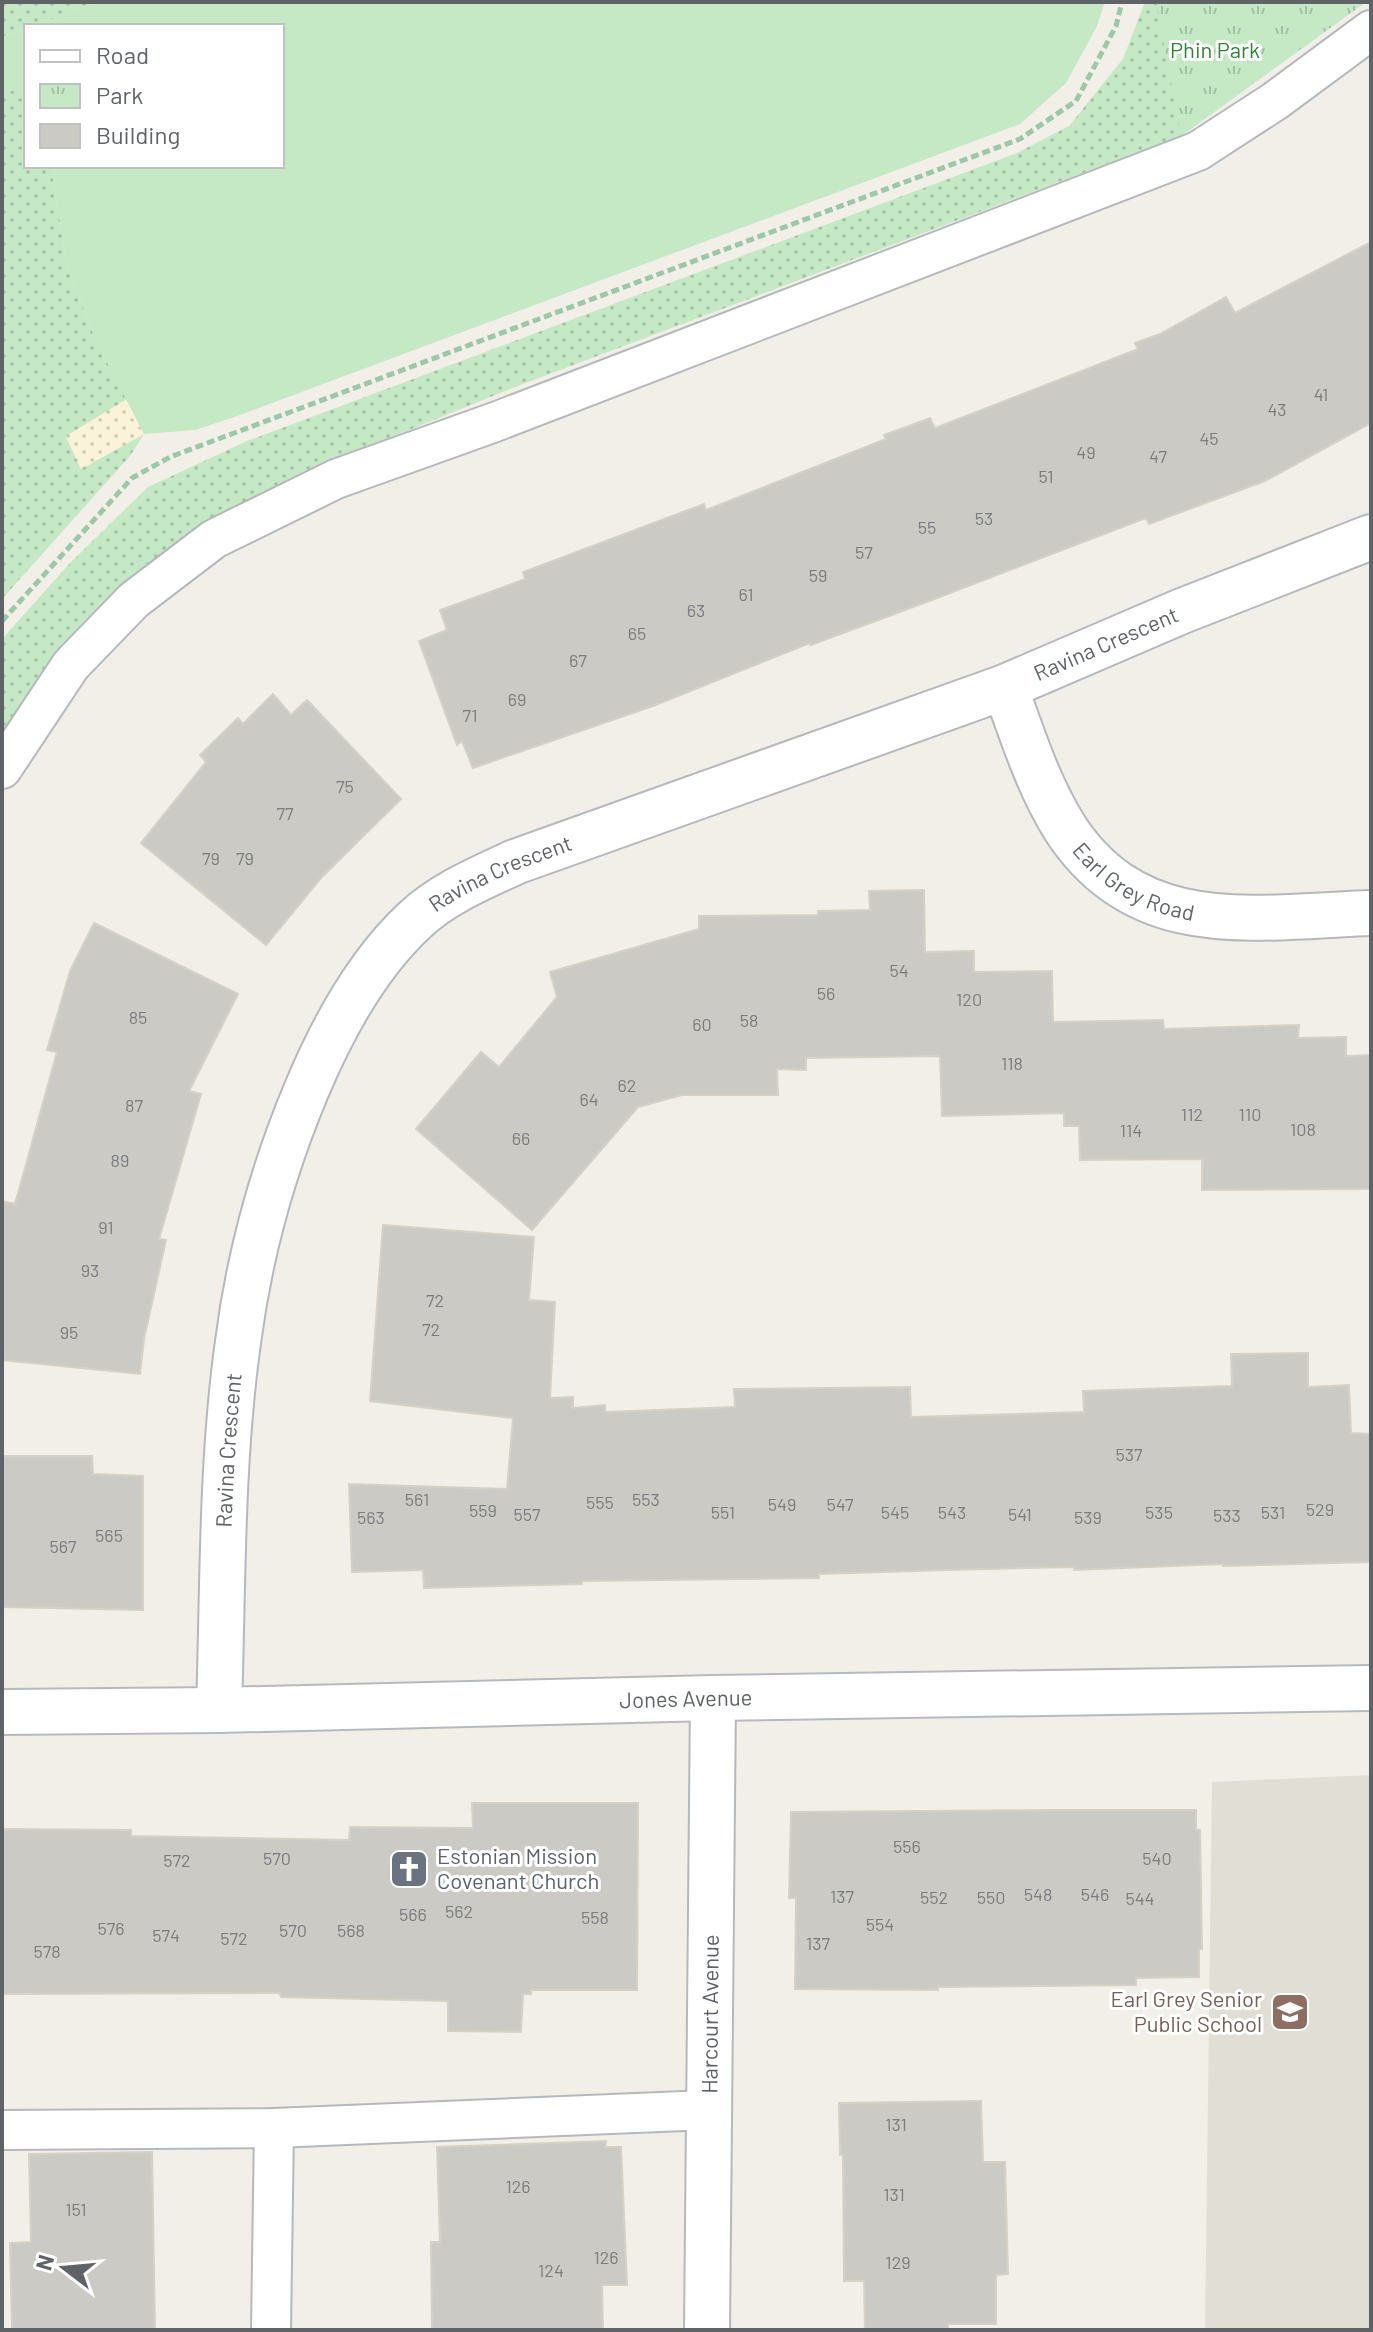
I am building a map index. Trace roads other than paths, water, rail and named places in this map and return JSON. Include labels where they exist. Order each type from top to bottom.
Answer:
[{"type":"street","name":"Ravina Crescent","points":[[219,1710],[227,1454],[238,1340],[259,1234],[292,1125],[326,1042],[368,975],[416,919],[464,885],[502,868],[1005,687],[1182,611],[1371,537]]},
{"type":"street","name":"Earl Grey Road","points":[[1005,687],[1035,769],[1064,826],[1092,863],[1126,890],[1159,906],[1195,914],[1249,917],[1371,913]]},
{"type":"street","name":"Jones Avenue","points":[[2,1712],[1371,1688]]},
{"type":"street","name":"Harcourt Avenue","points":[[707,2330],[713,1698]]},
{"type":"lane","points":[[2,769],[71,665],[134,600],[214,539],[336,479],[495,422],[1198,151],[1275,101],[1371,30]]},
{"type":"lane","points":[[2,2130],[274,2128],[709,2110]]},
{"type":"lane","points":[[271,2330],[274,2128]]},
{"type":"place","name":"Estonian Mission Covenant Church","points":[[409,1869]]},
{"type":"place","name":"Earl Grey Senior Public School","points":[[1290,2012]]},
{"type":"park label","name":"Phin Park","points":[[1215,50]]}]
